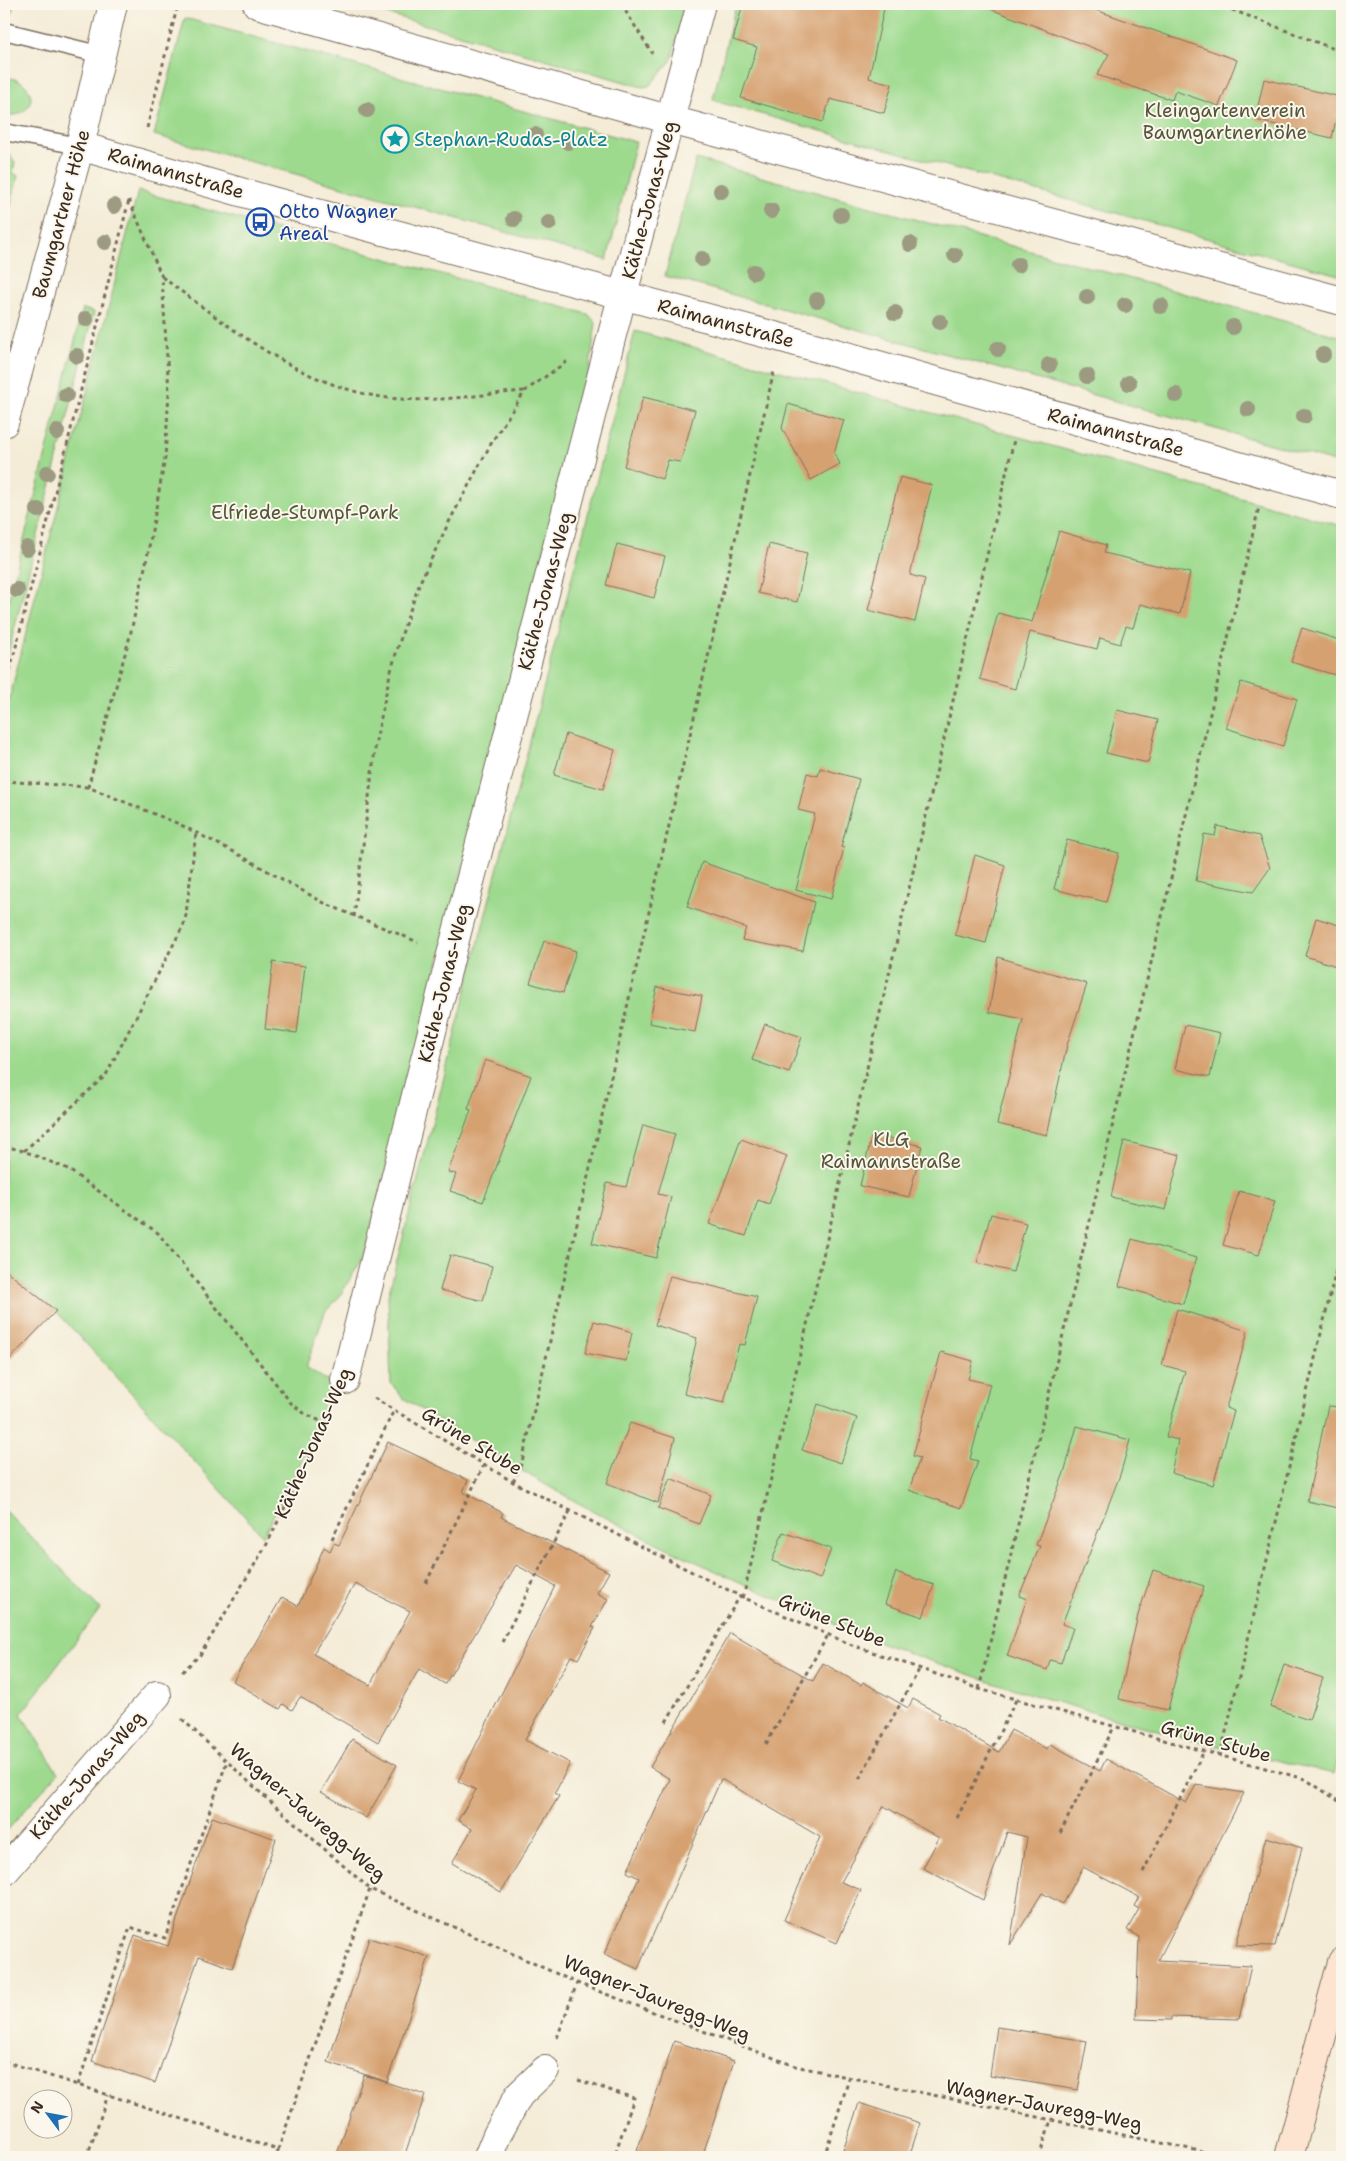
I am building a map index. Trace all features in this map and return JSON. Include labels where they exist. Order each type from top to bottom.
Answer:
[{"type":"main road","points":[[1289,2157],[1342,1962]]},
{"type":"street","name":"Baumgartner Höhe","points":[[4,423],[80,146],[113,4]]},
{"type":"street","points":[[256,4],[671,120],[1342,301]]},
{"type":"street","name":"Käthe-Jonas-Weg","points":[[345,1380],[451,956],[613,331],[701,4]]},
{"type":"street","name":"Raimannstraße","points":[[80,146],[272,201],[782,338],[1342,495]]},
{"type":"street","name":"Käthe-Jonas-Weg","points":[[4,1872],[157,1695]]},
{"type":"street","points":[[488,2157],[497,2135],[519,2095],[545,2070]]},
{"type":"lane","points":[[4,31],[102,55]]},
{"type":"lane","points":[[4,132],[80,146]]},
{"type":"path","points":[[4,694],[178,4]]},
{"type":"path","points":[[1217,4],[1342,52]]},
{"type":"path","points":[[88,787],[130,636],[147,558],[165,458],[168,392],[162,278],[129,200]]},
{"type":"path","points":[[162,278],[271,355],[333,384],[398,399],[439,400],[525,391]]},
{"type":"path","points":[[354,917],[376,741],[390,674],[421,580],[450,520],[493,440],[525,391],[613,331]]},
{"type":"path","points":[[513,1482],[522,1462],[591,1171],[782,338]]},
{"type":"path","points":[[666,1722],[742,1597],[1022,406]]},
{"type":"path","points":[[979,1689],[1267,473]]},
{"type":"path","points":[[4,781],[88,787],[196,833],[354,917],[451,956]]},
{"type":"path","points":[[24,1151],[106,1075],[185,922],[196,833]]},
{"type":"path","points":[[4,1146],[24,1151],[66,1168],[158,1233],[291,1402],[304,1413],[326,1424]]},
{"type":"path","points":[[1220,1757],[1342,1245]]},
{"type":"path","name":"Grüne Stube","points":[[345,1380],[513,1482],[742,1597],[828,1634],[979,1689],[1305,1779],[1342,1803]]},
{"type":"path","name":"Käthe-Jonas-Weg","points":[[157,1695],[200,1655],[266,1544],[326,1424],[345,1380]]},
{"type":"path","points":[[332,1539],[394,1410]]},
{"type":"path","points":[[426,1583],[484,1465]]},
{"type":"path","points":[[502,1642],[570,1511]]},
{"type":"path","points":[[766,1744],[828,1634]]},
{"type":"path","points":[[859,1779],[920,1668]]},
{"type":"path","name":"Wagner-Jauregg-Weg","points":[[157,1695],[227,1761],[370,1889],[577,1983],[795,2066],[849,2079],[1228,2157]]},
{"type":"path","points":[[957,1818],[1016,1700]]},
{"type":"path","points":[[1060,1832],[1114,1727]]},
{"type":"path","points":[[1143,1872],[1203,1752]]},
{"type":"path","points":[[78,2085],[130,1927],[165,1938],[227,1761]]},
{"type":"path","points":[[276,2157],[370,1889]]},
{"type":"path","points":[[577,1983],[545,2070],[634,2098],[614,2157]]},
{"type":"path","points":[[4,2061],[278,2150]]},
{"type":"path","points":[[824,2157],[849,2079]]},
{"type":"path","points":[[87,2157],[108,2095]]},
{"type":"path","points":[[1039,2157],[1051,2120]]},
{"type":"green space","points":[[4,4],[14,4],[4,48]]},
{"type":"green space","points":[[353,4],[686,4],[671,61],[649,86],[642,87]]},
{"type":"green space","name":"Kleingartenverein Baumgartnerhöhe","points":[[736,4],[1342,4],[1342,276],[721,103],[713,99]]},
{"type":"green space","name":"Stephan-Rudas-Platz","points":[[185,18],[636,142],[607,260],[154,135]]},
{"type":"green space","points":[[4,77],[15,79],[24,84],[31,97],[25,110],[16,115],[10,115],[4,142]]},
{"type":"green space","points":[[4,153],[10,155],[15,162],[13,173],[18,176],[4,231]]},
{"type":"green space","points":[[696,159],[1342,337],[1342,464],[665,276]]},
{"type":"green space","name":"Elfriede-Stumpf-Park","points":[[138,191],[588,314],[596,323],[589,373],[363,1258],[337,1300],[325,1312],[306,1367],[335,1386],[306,1452],[263,1536],[56,1311],[4,1269],[4,720]]},
{"type":"green space","points":[[83,309],[94,312],[4,670],[4,618]]},
{"type":"green space","name":"KLG Raimannstraße","points":[[635,331],[1342,526],[1342,1742],[1334,1774],[1133,1724],[1066,1705],[934,1662],[806,1612],[728,1577],[574,1501],[403,1398],[391,1383],[388,1296]]},
{"type":"green space","points":[[4,1509],[100,1609],[21,1714],[58,1773],[4,1834]]},
{"type":"building","points":[[743,4],[885,4],[869,78],[892,84],[884,113],[830,99],[823,122],[741,98],[757,47],[733,40]]},
{"type":"building","points":[[985,4],[1079,4],[1237,60],[1219,106],[1175,91],[1172,100],[1097,75],[1109,54],[985,7]]},
{"type":"building","points":[[1264,79],[1341,97],[1332,138],[1255,120]]},
{"type":"building","points":[[643,397],[695,410],[680,462],[668,460],[662,479],[624,466]]},
{"type":"building","points":[[788,404],[844,420],[834,453],[840,464],[811,480],[782,428]]},
{"type":"building","points":[[900,477],[932,485],[910,575],[925,579],[915,622],[868,610]]},
{"type":"building","points":[[1059,531],[1106,545],[1104,553],[1190,573],[1180,614],[1140,604],[1133,628],[1126,626],[1120,644],[1100,638],[1097,649],[1030,632],[1015,689],[980,679],[998,613],[1032,622]]},
{"type":"building","points":[[617,544],[665,556],[654,598],[606,585]]},
{"type":"building","points":[[769,544],[807,553],[797,602],[758,593]]},
{"type":"building","points":[[1302,628],[1342,641],[1342,677],[1291,662]]},
{"type":"building","points":[[1241,682],[1297,699],[1283,746],[1226,728]]},
{"type":"building","points":[[1117,710],[1158,720],[1148,763],[1106,753]]},
{"type":"building","points":[[566,734],[615,750],[603,789],[554,775]]},
{"type":"building","points":[[820,768],[859,779],[841,847],[844,848],[831,899],[796,890],[815,814],[798,810],[807,773],[818,776]]},
{"type":"building","points":[[1217,826],[1259,836],[1270,868],[1253,892],[1196,881],[1204,834],[1215,836]]},
{"type":"building","points":[[1067,840],[1119,853],[1106,902],[1054,889]]},
{"type":"building","points":[[975,855],[1005,865],[986,943],[955,935]]},
{"type":"building","points":[[702,862],[814,902],[803,951],[742,940],[746,928],[687,907]]},
{"type":"building","points":[[1316,918],[1342,926],[1342,946],[1336,966],[1305,956]]},
{"type":"building","points":[[544,941],[576,951],[563,993],[530,983]]},
{"type":"building","points":[[998,957],[1087,984],[1067,1045],[1047,1135],[997,1124],[1023,1019],[989,1012]]},
{"type":"building","points":[[273,962],[305,966],[297,1033],[265,1029]]},
{"type":"building","points":[[657,987],[702,996],[695,1032],[649,1023]]},
{"type":"building","points":[[765,1024],[802,1037],[789,1073],[752,1060]]},
{"type":"building","points":[[1185,1025],[1220,1033],[1210,1077],[1175,1069]]},
{"type":"building","points":[[485,1060],[531,1076],[483,1202],[450,1191],[456,1174],[448,1172],[471,1110],[468,1109]]},
{"type":"building","points":[[643,1125],[675,1134],[658,1194],[671,1197],[656,1258],[592,1243],[607,1183],[626,1187]]},
{"type":"building","points":[[872,1134],[922,1146],[909,1197],[860,1186]]},
{"type":"building","points":[[741,1139],[787,1156],[769,1204],[758,1200],[746,1236],[709,1224]]},
{"type":"building","points":[[1124,1141],[1180,1155],[1166,1210],[1111,1197]]},
{"type":"building","points":[[1239,1191],[1275,1201],[1259,1255],[1223,1245]]},
{"type":"building","points":[[991,1214],[1026,1223],[1013,1272],[977,1263]]},
{"type":"building","points":[[1132,1239],[1196,1258],[1183,1304],[1119,1286]]},
{"type":"building","points":[[450,1255],[492,1266],[483,1301],[440,1290]]},
{"type":"building","points":[[4,1269],[56,1311],[4,1365]]},
{"type":"building","points":[[670,1276],[757,1297],[745,1345],[739,1344],[724,1403],[684,1394],[697,1338],[655,1325]]},
{"type":"building","points":[[1177,1309],[1248,1331],[1226,1408],[1234,1411],[1213,1485],[1171,1473],[1178,1440],[1166,1437],[1185,1371],[1162,1365]]},
{"type":"building","points":[[594,1321],[632,1332],[626,1361],[585,1353]]},
{"type":"building","points":[[941,1352],[973,1361],[968,1379],[990,1384],[970,1459],[978,1461],[961,1508],[909,1490],[920,1458],[913,1456]]},
{"type":"building","points":[[818,1404],[857,1418],[841,1463],[802,1450]]},
{"type":"building","points":[[1328,1406],[1342,1407],[1342,1509],[1307,1501]]},
{"type":"building","points":[[630,1423],[675,1438],[658,1503],[607,1483]]},
{"type":"building","points":[[1077,1426],[1130,1440],[1120,1475],[1062,1624],[1073,1628],[1061,1663],[1050,1660],[1047,1670],[1007,1656],[1027,1599],[1019,1596],[1040,1546],[1036,1545],[1064,1473]]},
{"type":"building","points":[[388,1442],[468,1480],[463,1492],[503,1513],[501,1517],[609,1572],[597,1593],[608,1599],[592,1627],[595,1628],[578,1659],[571,1656],[525,1740],[570,1763],[555,1793],[559,1796],[501,1892],[452,1863],[472,1829],[458,1820],[476,1790],[458,1781],[555,1586],[516,1565],[445,1684],[419,1669],[378,1742],[300,1697],[292,1710],[283,1704],[280,1709],[233,1681],[282,1597],[298,1606],[324,1547],[330,1551],[334,1543],[339,1545]],"holes":[[[355,1584],[410,1611],[370,1685],[313,1654]]]},
{"type":"building","points":[[670,1478],[711,1495],[699,1524],[658,1508]]},
{"type":"building","points":[[783,1532],[831,1549],[820,1579],[772,1561]]},
{"type":"building","points":[[1153,1570],[1204,1586],[1180,1659],[1168,1710],[1119,1699],[1138,1615]]},
{"type":"building","points":[[896,1572],[934,1585],[923,1617],[885,1604]]},
{"type":"building","points":[[730,1633],[813,1681],[823,1663],[861,1685],[863,1682],[908,1708],[913,1699],[940,1714],[938,1717],[999,1752],[1011,1730],[1047,1749],[1050,1744],[1100,1771],[1106,1759],[1186,1803],[1196,1785],[1244,1793],[1158,1961],[1251,1966],[1239,2019],[1171,2017],[1171,2020],[1136,2019],[1139,1937],[1127,1930],[1139,1909],[1134,1906],[1139,1897],[1083,1867],[1063,1904],[1042,1893],[1010,1945],[1027,1837],[1007,1832],[983,1900],[923,1868],[939,1838],[884,1806],[841,1882],[861,1890],[837,1943],[784,1920],[820,1837],[721,1779],[638,1969],[604,1954],[639,1878],[627,1872],[670,1779],[650,1767]]},
{"type":"building","points":[[1284,1665],[1323,1678],[1309,1720],[1270,1707]]},
{"type":"building","points":[[352,1739],[397,1765],[366,1818],[321,1792]]},
{"type":"building","points":[[212,1817],[276,1839],[232,1968],[199,1956],[155,2083],[92,2061],[135,1935],[168,1946]]},
{"type":"building","points":[[1266,1837],[1302,1848],[1275,1946],[1236,1945]]},
{"type":"building","points":[[369,1938],[429,1957],[387,2082],[328,2062]]},
{"type":"building","points":[[997,2027],[1087,2041],[1078,2090],[990,2076]]},
{"type":"building","points":[[674,2041],[734,2061],[702,2157],[635,2157]]},
{"type":"building","points":[[364,2075],[425,2095],[404,2157],[336,2157]]},
{"type":"building","points":[[859,2103],[920,2123],[909,2157],[841,2157]]},
{"type":"place","name":"Stephan-Rudas-Platz","points":[[395,139]]},
{"type":"place","name":"Otto Wagner Areal","points":[[260,222]]}]
